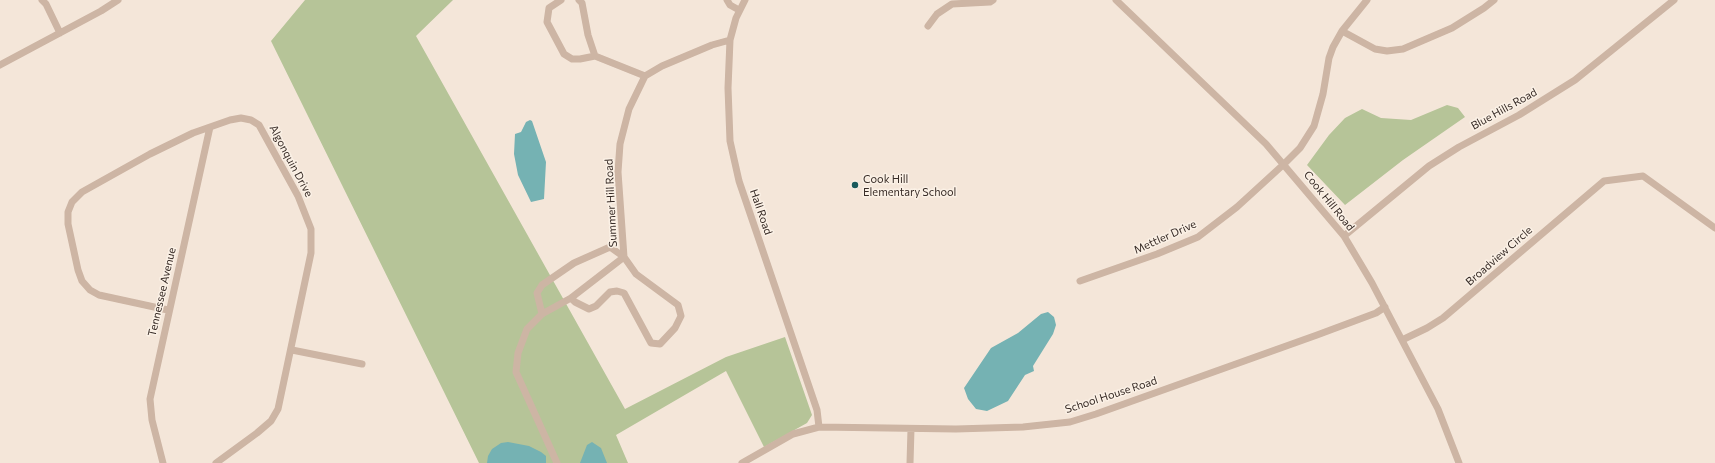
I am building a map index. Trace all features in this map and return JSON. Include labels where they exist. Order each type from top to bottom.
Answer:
[{"type":"street","points":[[42,0],[46,4],[60,33]]},
{"type":"street","points":[[0,65],[101,11],[118,0]]},
{"type":"street","points":[[561,0],[549,8],[547,22],[564,54],[572,59],[595,56],[645,76],[662,66],[705,48],[730,40]]},
{"type":"street","points":[[579,0],[582,3],[588,35],[595,56]]},
{"type":"street","points":[[726,0],[730,5],[739,10]]},
{"type":"street","name":"Hall Road","points":[[745,0],[733,25],[730,40],[728,123],[734,165],[817,410],[819,427]]},
{"type":"street","points":[[928,26],[938,14],[952,4],[990,2],[993,0]]},
{"type":"street","name":"Cook Hill Road","points":[[1116,0],[1238,116],[1284,164],[1344,236],[1362,264],[1438,409],[1459,463]]},
{"type":"street","name":"Mettler Drive","points":[[1080,281],[1157,254],[1198,236],[1242,203],[1284,164],[1300,148],[1314,126],[1323,94],[1329,58],[1333,47],[1342,31],[1367,0]]},
{"type":"street","points":[[1342,31],[1375,49],[1387,51],[1404,49],[1452,28],[1494,0]]},
{"type":"street","name":"Blue Hills Road","points":[[1344,236],[1387,198],[1429,166],[1458,147],[1519,115],[1575,80],[1674,0]]},
{"type":"street","name":"Summer Hill Road","points":[[557,463],[516,372],[518,353],[527,329],[542,314],[571,298],[624,257],[618,172],[620,144],[629,109],[645,76]]},
{"type":"street","name":"Algonquin Drive","points":[[168,310],[99,295],[90,290],[82,281],[78,270],[68,224],[68,212],[72,202],[82,192],[150,154],[210,127],[241,118],[251,120],[259,125],[298,196],[311,229],[311,253],[292,350],[278,409],[271,421],[216,463]]},
{"type":"street","name":"Tennessee Avenue","points":[[163,463],[152,420],[150,399],[168,310],[210,127]]},
{"type":"street","name":"Broadview Circle","points":[[1402,340],[1427,328],[1443,318],[1604,181],[1643,176],[1715,228]]},
{"type":"street","points":[[542,314],[537,293],[542,285],[574,263],[610,248],[624,257],[636,274],[678,305],[681,316],[675,328],[660,344],[651,343],[624,293],[617,291],[610,292],[596,306],[589,309],[575,302],[571,298]]},
{"type":"street","name":"School House Road","points":[[742,463],[793,434],[819,427],[910,429],[1023,427],[1074,420],[1309,338],[1376,313],[1385,307]]},
{"type":"street","points":[[292,350],[362,364]]},
{"type":"street","points":[[910,429],[910,463]]},
{"type":"green space","points":[[305,0],[453,0],[416,36],[625,409],[726,357],[785,337],[812,415],[807,423],[764,447],[726,371],[616,435],[628,463],[479,463],[271,41]]},
{"type":"green space","points":[[1447,105],[1458,108],[1465,117],[1403,160],[1345,205],[1307,165],[1329,135],[1345,118],[1362,109],[1381,118],[1411,120]]},
{"type":"water","points":[[530,120],[532,121],[546,162],[544,199],[531,202],[518,175],[514,154],[515,134],[521,132],[526,122]]},
{"type":"water","points":[[1048,312],[1054,317],[1056,325],[1053,334],[1033,366],[1034,371],[1025,375],[1008,401],[987,411],[976,409],[968,399],[964,388],[991,348],[1018,333],[1041,314]]},
{"type":"water","points":[[508,442],[529,446],[541,452],[546,456],[546,463],[487,463],[488,456],[492,449],[501,443]]},
{"type":"water","points":[[592,442],[601,448],[607,463],[580,463],[587,445]]},
{"type":"place","name":"Cook Hill Elementary School","points":[[855,185]]}]
